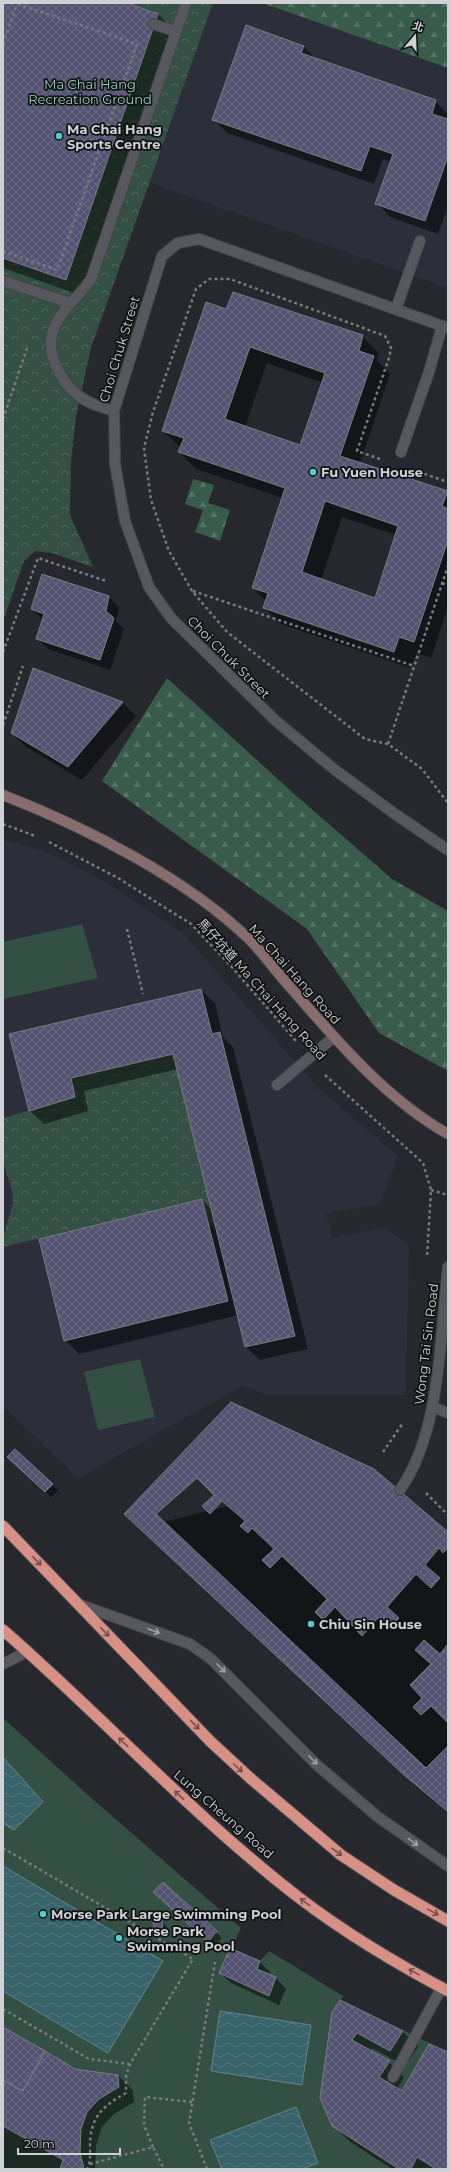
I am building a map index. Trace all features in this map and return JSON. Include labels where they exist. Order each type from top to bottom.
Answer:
[{"type":"highway","points":[[3,1526],[210,1740],[287,1812],[341,1855],[394,1890],[448,1921]]},
{"type":"highway","name":"Lung Cheung Road","points":[[3,1630],[28,1651],[207,1821],[302,1900],[362,1941],[445,1989]]},
{"type":"main road","name":"Ma Chai Hang Road","points":[[3,795],[50,813],[149,867],[204,901],[250,940],[334,1037],[412,1111],[448,1134]]},
{"type":"street","points":[[114,411],[90,403],[69,386],[57,370],[52,349],[53,331],[70,303],[86,288],[91,279],[175,31],[186,3]]},
{"type":"street","points":[[153,24],[175,31]]},
{"type":"street","name":"Choi Chuk Street","points":[[401,452],[445,327],[199,238],[178,243],[162,256],[114,411],[115,464],[125,521],[149,587],[171,618],[276,721],[335,770],[395,814],[448,850]]},
{"type":"street","points":[[396,309],[420,240]]},
{"type":"street","points":[[3,281],[70,303]]},
{"type":"street","points":[[277,1085],[334,1037]]},
{"type":"street","name":"Wong Tai Sin Road","points":[[400,1490],[409,1477],[433,1407],[448,1267]]},
{"type":"street","points":[[433,1407],[448,1413]]},
{"type":"street","points":[[78,1604],[190,1644],[211,1659],[317,1765],[378,1817],[448,1866]]},
{"type":"street","points":[[3,1664],[28,1651]]},
{"type":"street","points":[[393,2077],[445,1989]]},
{"type":"path","points":[[3,251],[58,270],[137,44],[14,3]]},
{"type":"path","points":[[3,44],[17,4]]},
{"type":"path","points":[[389,358],[391,348],[385,336],[230,279],[209,279],[196,289],[153,412],[144,448],[151,500],[169,551],[192,591],[227,632],[365,739],[388,744],[422,769],[448,803]]},
{"type":"path","points":[[3,652],[38,558],[106,581]]},
{"type":"path","points":[[388,744],[448,566]]},
{"type":"path","points":[[442,583],[448,585]]},
{"type":"path","points":[[192,591],[414,666]]},
{"type":"path","points":[[3,640],[7,642]]},
{"type":"path","points":[[3,725],[23,666]]},
{"type":"path","points":[[3,824],[41,837]]},
{"type":"path","name":"馬仔坑道 Ma Chai Hang Road","points":[[48,841],[118,878],[191,924],[230,965],[327,1077],[423,1163]]},
{"type":"path","points":[[127,930],[143,994]]},
{"type":"path","points":[[431,1190],[448,1195]]},
{"type":"path","points":[[427,1489],[425,1495],[448,1515]]},
{"type":"path","points":[[3,1848],[193,1959],[130,2064],[126,2076],[126,2093],[110,2102],[97,2116],[90,2131],[90,2164],[87,2169]]},
{"type":"path","points":[[207,2169],[189,2123],[215,1962]]},
{"type":"path","points":[[3,2009],[89,2059],[130,2064]]},
{"type":"path","points":[[164,2169],[144,2125],[145,2097],[192,2102]]},
{"type":"path","points":[[90,2164],[153,2147]]},
{"type":"shaded area","points":[[213,3],[262,3],[448,68],[448,288],[150,183]]},
{"type":"shaded area","points":[[3,840],[45,851],[104,881],[182,932],[318,1088],[398,1156],[380,1204],[326,1213],[332,1238],[385,1228],[409,1246],[406,1395],[268,1395],[242,1386],[78,1478],[3,1406]]},
{"type":"green space","name":"Ma Chai Hang Recreation Ground","points":[[3,3],[213,3],[91,348],[76,416],[71,462],[70,515],[93,567],[52,553],[35,551],[24,561],[3,621]]},
{"type":"green space","points":[[262,3],[448,3],[448,68]]},
{"type":"green space","points":[[193,479],[214,485],[208,503],[230,510],[220,541],[195,532],[203,510],[185,504]]},
{"type":"green space","points":[[167,678],[292,792],[392,879],[448,911],[448,1071],[379,1033],[307,929],[102,781]]},
{"type":"green space","points":[[82,924],[98,978],[3,999],[3,942]]},
{"type":"green space","points":[[173,1054],[215,1226],[209,1227],[202,1199],[3,1247],[3,1238],[13,1203],[12,1191],[3,1161],[3,1118],[75,1097],[71,1078]]},
{"type":"green space","points":[[140,1359],[155,1417],[98,1430],[84,1372]]},
{"type":"green space","name":"Morse Park Swimming Pool","points":[[3,1718],[89,1796],[241,1928],[231,1949],[260,1961],[269,1951],[343,1996],[341,2000],[448,2052],[447,2169],[3,2169]]},
{"type":"water","points":[[3,1757],[43,1802],[14,1830],[3,1823]]},
{"type":"water","name":"Morse Park Large Swimming Pool","points":[[3,1866],[163,1961],[108,2053],[3,1991]]},
{"type":"water","points":[[220,2011],[311,2025],[302,2085],[211,2071]]},
{"type":"water","points":[[296,2107],[318,2163],[302,2169],[222,2169],[210,2140]]},
{"type":"building","name":"Ma Chai Hang Sports Centre","points":[[3,3],[127,3],[158,14],[66,280],[3,258]]},
{"type":"building","points":[[246,25],[304,46],[301,53],[436,100],[432,114],[448,119],[448,156],[425,221],[375,204],[393,154],[370,146],[361,171],[212,120]]},
{"type":"building","name":"Fu Yuen House","points":[[233,292],[363,335],[359,351],[374,356],[340,456],[448,491],[442,506],[448,509],[448,540],[414,642],[399,637],[394,652],[263,608],[268,593],[252,588],[285,488],[178,452],[184,438],[162,431],[206,302],[226,309]],"holes":[[[250,347],[325,373],[300,445],[225,419]],[[325,501],[398,526],[375,598],[302,572]]]},
{"type":"building","points":[[42,574],[109,596],[106,611],[114,618],[100,660],[36,639],[44,614],[31,609]]},
{"type":"building","points":[[33,668],[123,702],[68,767],[11,733]]},
{"type":"building","points":[[201,989],[212,1034],[220,1032],[295,1336],[245,1347],[173,1054],[71,1078],[75,1097],[29,1111],[9,1034]]},
{"type":"building","points":[[202,1199],[228,1301],[64,1341],[39,1239]]},
{"type":"building","points":[[231,1402],[374,1469],[448,1532],[448,1812],[404,1775],[124,1514]]},
{"type":"building","points":[[15,1449],[53,1484],[45,1492],[7,1457]]},
{"type":"building","name":"Chiu Sin House","points":[[197,1478],[214,1495],[202,1506],[210,1514],[222,1501],[245,1521],[240,1526],[248,1533],[252,1528],[274,1549],[262,1560],[270,1568],[282,1556],[327,1599],[315,1612],[323,1620],[335,1607],[362,1636],[378,1618],[390,1628],[399,1618],[387,1607],[416,1574],[431,1588],[440,1578],[425,1565],[439,1548],[443,1553],[448,1548],[448,1644],[440,1654],[424,1640],[415,1650],[431,1664],[410,1685],[422,1698],[413,1707],[421,1715],[431,1706],[448,1723],[448,1746],[426,1768],[156,1514]]},
{"type":"building","points":[[163,1882],[217,1931],[208,1942],[153,1892]]},
{"type":"building","points":[[162,1920],[163,1929],[154,1930],[153,1921]]},
{"type":"building","points":[[230,1948],[260,1961],[257,1969],[276,1977],[269,1996],[219,1973]]},
{"type":"building","points":[[340,2000],[403,2031],[390,2051],[357,2033],[352,2040],[390,2061],[379,2077],[402,2091],[429,2044],[448,2052],[448,2166],[446,2169],[436,2169],[417,2157],[411,2169],[399,2169],[332,2126],[320,2098],[332,2012]]},
{"type":"building","points":[[3,2027],[45,2051],[23,2091],[3,2080]]},
{"type":"building","points":[[45,2051],[75,2069],[118,2075],[119,2087],[99,2099],[87,2112],[81,2129],[80,2152],[84,2169],[3,2169],[3,2080],[23,2091]]},
{"type":"building","points":[[3,2126],[63,2160],[60,2169],[3,2169]]},
{"type":"place","name":"Ma Chai Hang Sports Centre","points":[[59,136]]},
{"type":"place","name":"Fu Yuen House","points":[[313,472]]},
{"type":"place","name":"Chiu Sin House","points":[[311,1624]]},
{"type":"place","name":"Morse Park Large Swimming Pool","points":[[43,1914]]},
{"type":"place","name":"Morse Park Swimming Pool","points":[[119,1938]]}]
